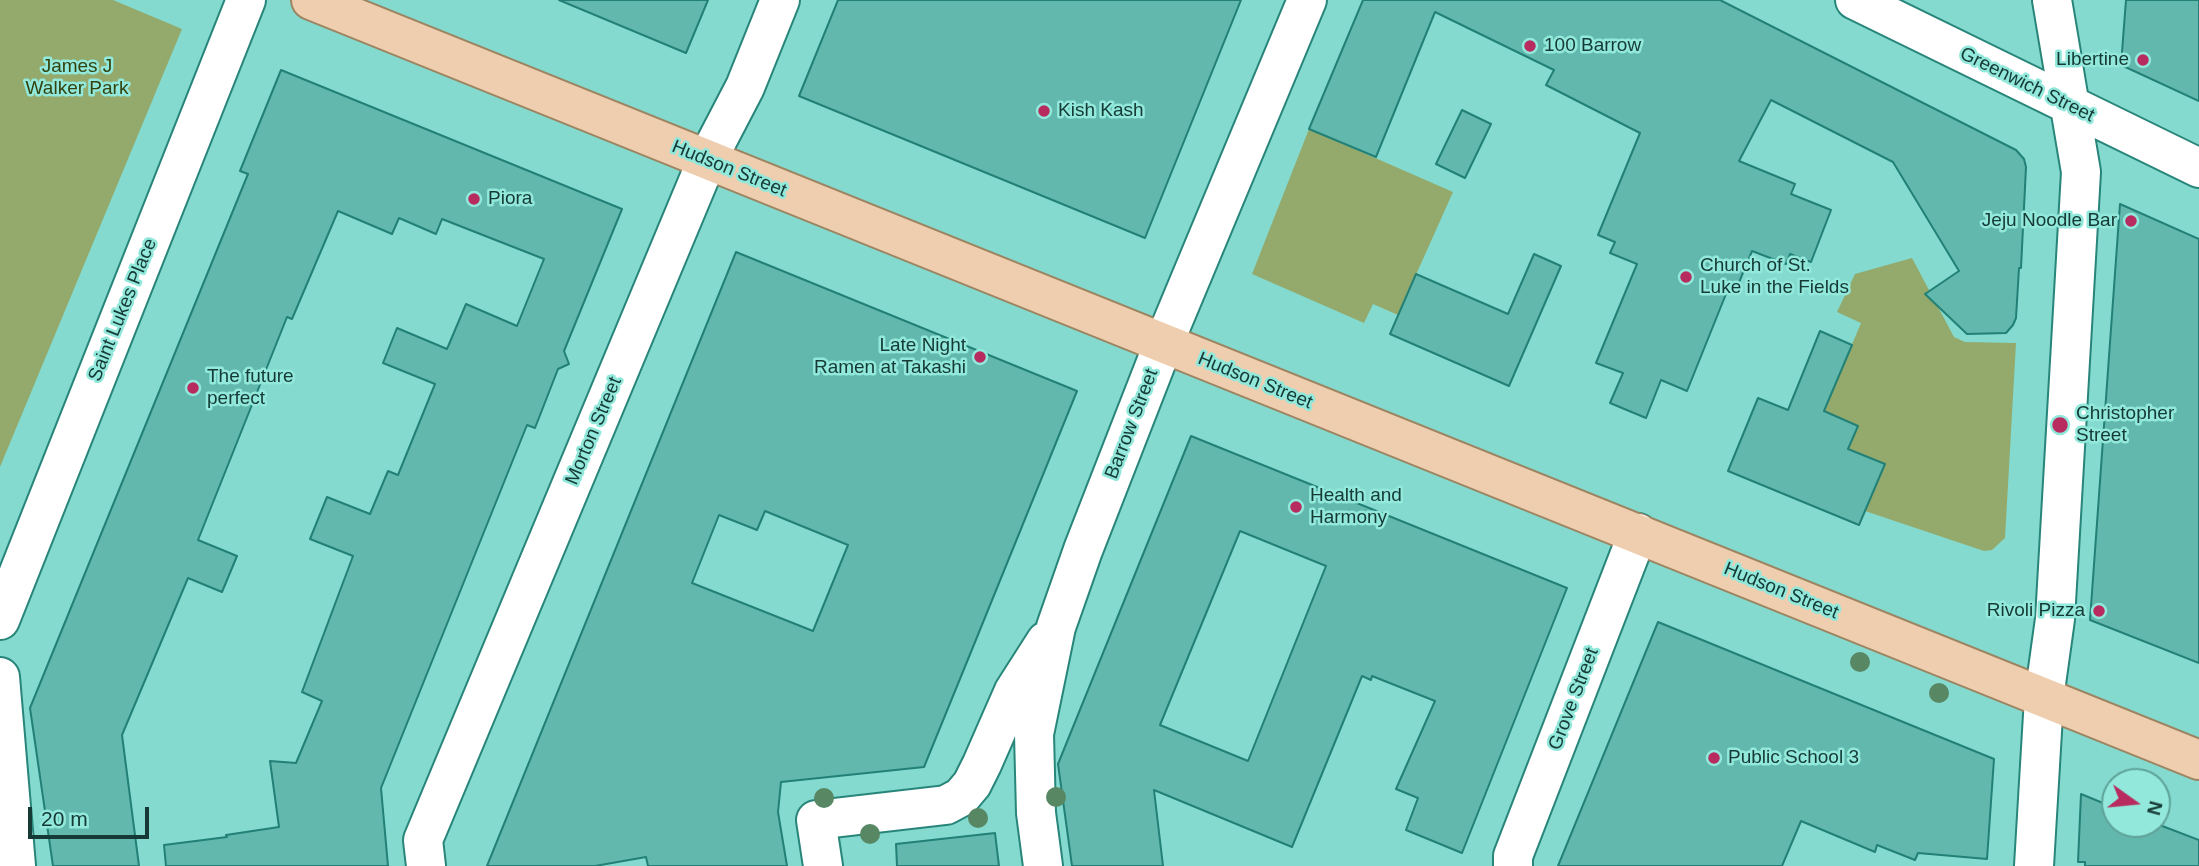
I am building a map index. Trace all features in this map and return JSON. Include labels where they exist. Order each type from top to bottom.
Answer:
[{"type":"main road","name":"Hudson Street","points":[[311,0],[2199,760]]},
{"type":"street","name":"Saint Lukes Place","points":[[0,620],[246,0]]},
{"type":"street","name":"Morton Street","points":[[426,866],[423,840],[707,160],[744,87],[780,0]]},
{"type":"street","name":"Barrow Street","points":[[1042,866],[1036,813],[1034,734],[1056,627],[1163,345],[1307,0]]},
{"type":"street","name":"Greenwich Street","points":[[1855,0],[2199,169]]},
{"type":"street","points":[[2034,866],[2044,698],[2055,620],[2081,172],[2052,0]]},
{"type":"street","name":"Grove Street","points":[[1513,866],[1513,856],[1639,533]]},
{"type":"street","points":[[823,866],[816,820],[946,805],[961,797],[972,784],[1014,691],[1056,627]]},
{"type":"street","points":[[0,677],[16,866]]},
{"type":"green space","name":"James J Walker Park","points":[[0,0],[113,0],[182,29],[0,467]]},
{"type":"green space","points":[[1309,129],[1453,192],[1398,315],[1373,304],[1364,323],[1252,274]]},
{"type":"green space","points":[[1912,258],[1954,337],[1965,342],[2016,343],[2005,538],[1992,550],[1984,551],[1865,511],[1885,464],[1848,449],[1858,426],[1824,411],[1861,323],[1837,312],[1855,274]]},
{"type":"building","points":[[559,0],[708,0],[686,53]]},
{"type":"building","points":[[838,0],[1241,0],[1145,238],[799,96]]},
{"type":"building","points":[[1363,0],[1720,0],[2016,150],[2024,159],[2026,167],[2021,268],[2013,325],[2006,333],[1967,334],[1925,294],[1959,271],[1893,162],[1771,100],[1739,161],[1795,184],[1791,194],[1831,210],[1811,262],[1790,254],[1786,264],[1752,251],[1735,292],[1728,289],[1687,391],[1661,380],[1646,418],[1610,403],[1623,373],[1596,363],[1637,264],[1610,253],[1615,242],[1598,235],[1640,133],[1546,85],[1554,70],[1435,12],[1376,157],[1309,129]]},
{"type":"building","points":[[2126,0],[2199,0],[2199,101],[2121,65]]},
{"type":"building","points":[[281,70],[622,209],[564,351],[569,364],[558,369],[535,428],[527,425],[381,788],[388,866],[166,866],[164,845],[279,827],[270,761],[296,763],[322,701],[302,692],[353,556],[310,539],[327,497],[370,514],[388,471],[398,475],[435,384],[383,363],[397,328],[447,349],[466,304],[517,326],[544,259],[442,219],[436,234],[399,218],[392,234],[338,211],[292,319],[287,317],[198,540],[237,556],[222,592],[188,578],[122,735],[139,866],[53,866],[30,708],[248,174],[240,171]]},
{"type":"building","points":[[1462,110],[1491,124],[1465,178],[1436,164]]},
{"type":"building","points":[[2120,204],[2199,239],[2199,663],[2090,620]]},
{"type":"building","points":[[736,252],[1077,391],[924,767],[781,782],[778,812],[787,866],[648,866],[646,857],[595,866],[487,866]],"holes":[[[765,511],[848,545],[813,631],[692,583],[719,515],[757,530]]]},
{"type":"building","points":[[1534,254],[1561,266],[1509,386],[1390,334],[1416,274],[1508,314]]},
{"type":"building","points":[[1820,331],[1852,345],[1824,411],[1858,426],[1848,449],[1885,464],[1859,525],[1728,471],[1758,398],[1788,410]]},
{"type":"building","points":[[1191,436],[1567,588],[1462,853],[1406,830],[1418,798],[1396,789],[1435,701],[1372,676],[1371,680],[1362,676],[1292,847],[1154,790],[1163,866],[1072,866],[1058,764]],"holes":[[[1240,531],[1326,566],[1248,761],[1160,725]]]},
{"type":"building","name":"Public School 3","points":[[1658,622],[1994,759],[1987,859],[1918,853],[1915,860],[1877,845],[1875,852],[1801,821],[1782,866],[1558,866]]},
{"type":"building","points":[[2081,794],[2101,802],[2101,838],[2171,838],[2171,829],[2199,840],[2199,866],[2085,866],[2085,862],[2078,862]]},
{"type":"building","points":[[995,833],[999,866],[897,866],[896,844]]},
{"type":"place","name":"100 Barrow","points":[[1530,46]]},
{"type":"place","name":"Libertine","points":[[2143,60]]},
{"type":"place","name":"Kish Kash","points":[[1044,111]]},
{"type":"place","name":"Piora","points":[[474,199]]},
{"type":"place","name":"Jeju Noodle Bar","points":[[2131,221]]},
{"type":"place","name":"Church of St. Luke in the Fields","points":[[1686,277]]},
{"type":"place","name":"Late Night Ramen at Takashi","points":[[980,357]]},
{"type":"place","name":"The future perfect","points":[[193,388]]},
{"type":"place","name":"Christopher Street","points":[[2060,425]]},
{"type":"place","name":"Health and Harmony","points":[[1296,507]]},
{"type":"place","name":"Rivoli Pizza","points":[[2099,611]]},
{"type":"place","name":"Public School 3","points":[[1714,758]]}]
